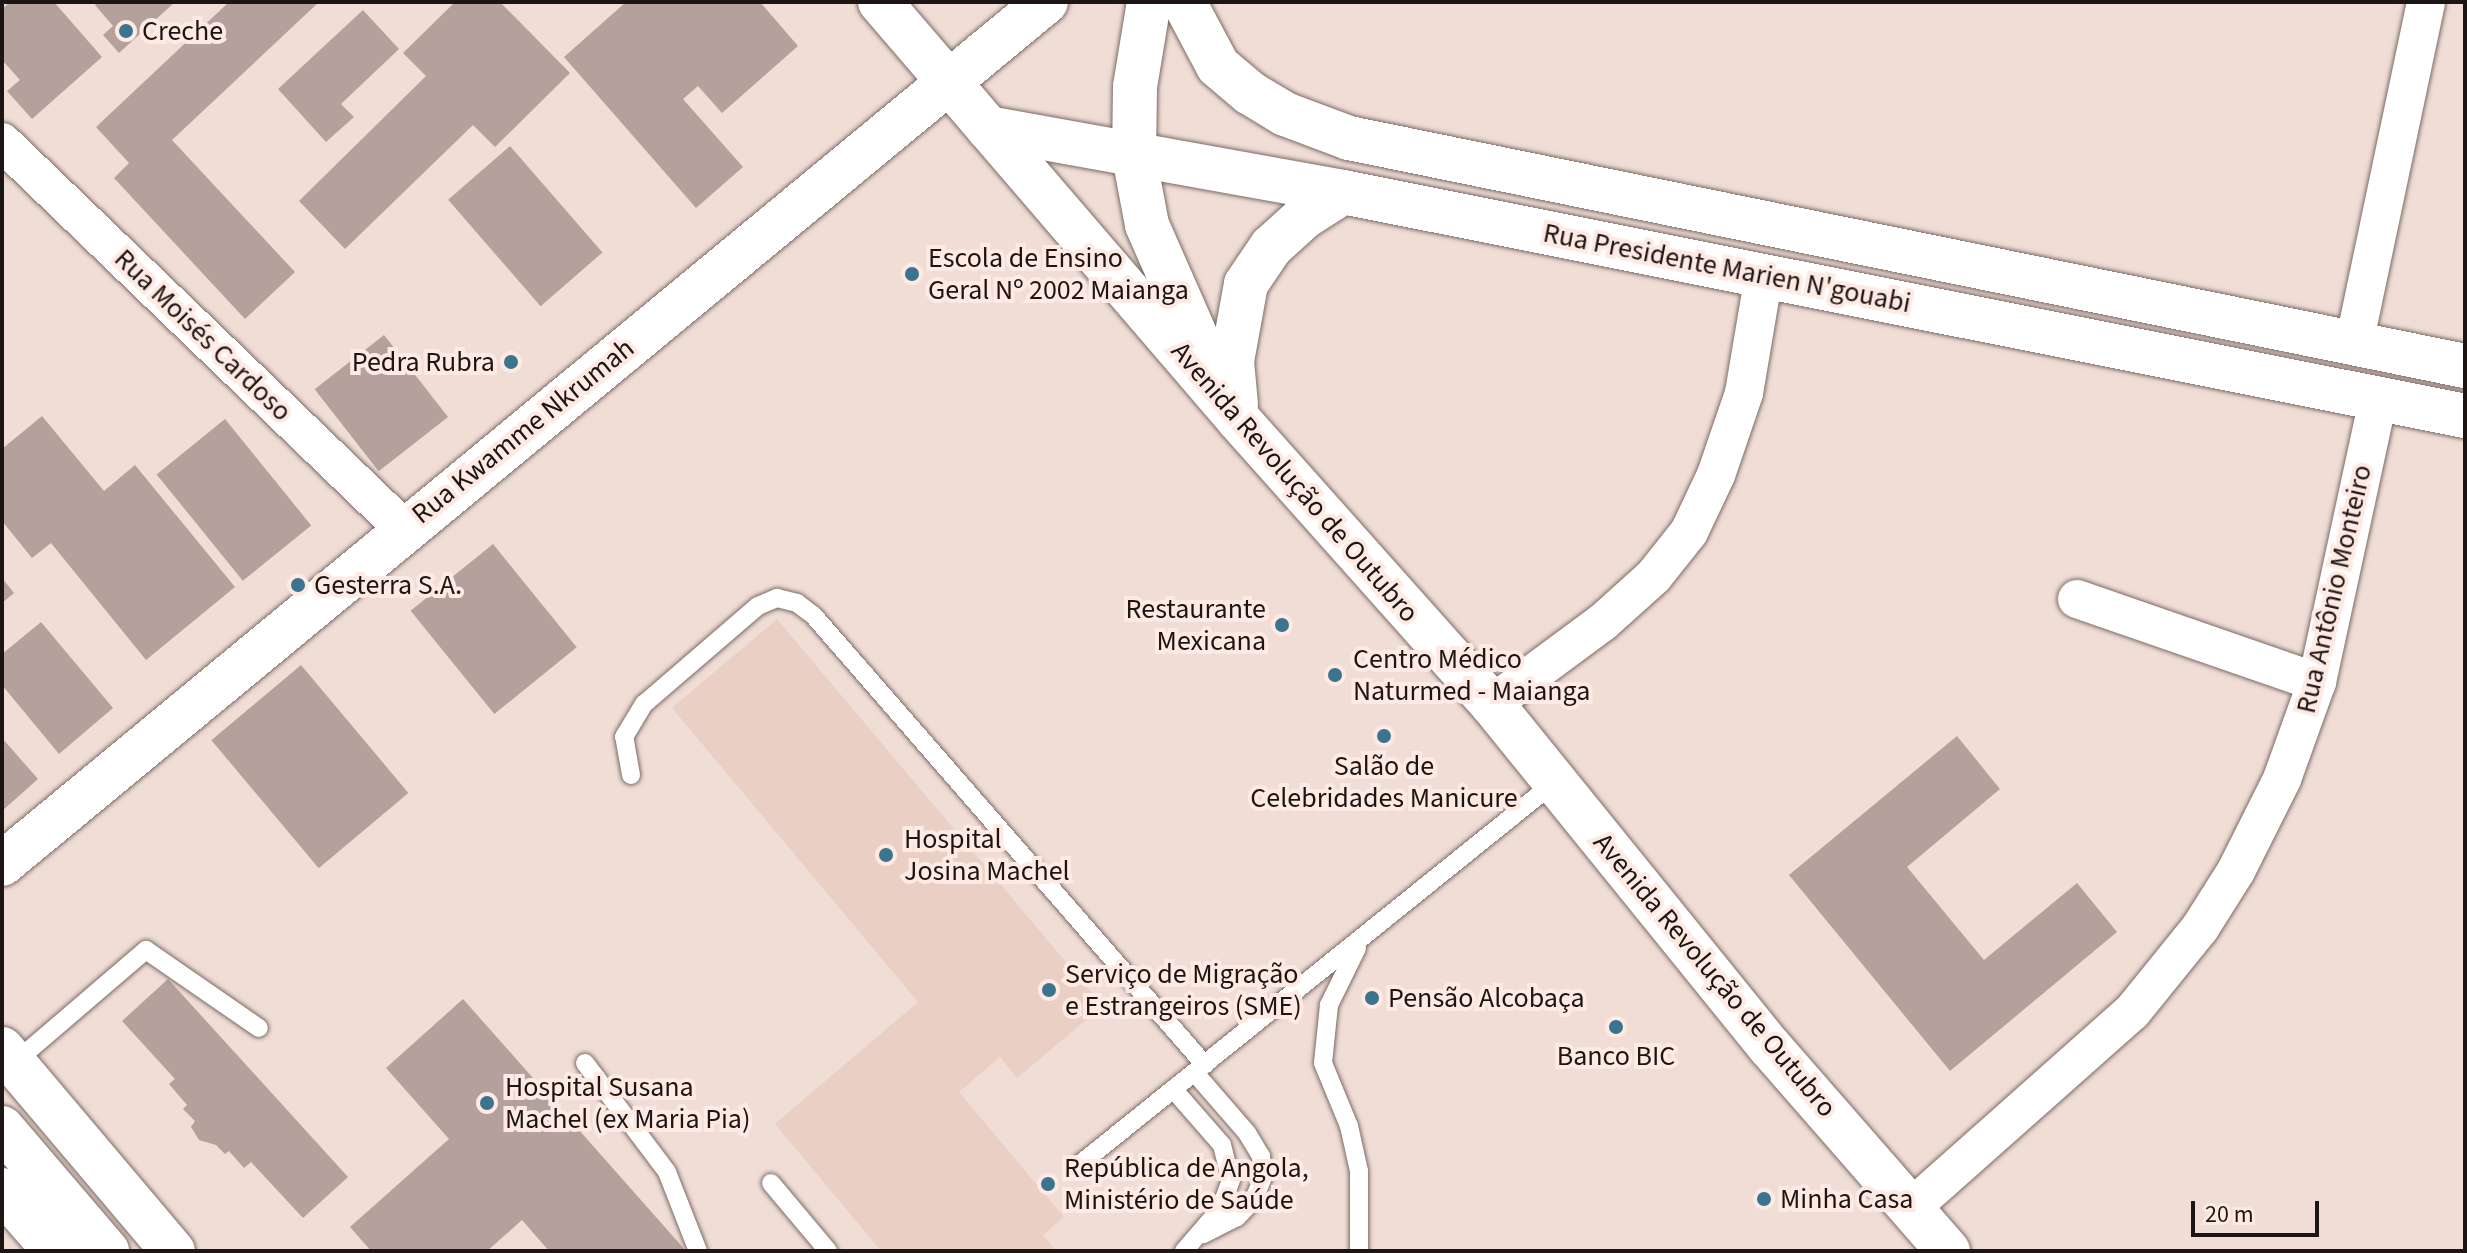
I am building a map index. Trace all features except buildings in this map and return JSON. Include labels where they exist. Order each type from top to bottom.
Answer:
[{"type":"street","name":"Avenida Revolução de Outubro","points":[[880,2],[1238,419],[1492,704],[1770,1047],[1948,1251]]},
{"type":"street","name":"Rua Kwamme Nkrumah","points":[[2,864],[1046,2]]},
{"type":"street","points":[[1149,2],[1135,87],[1134,156],[1147,225],[1238,419]]},
{"type":"street","name":"Rua Presidente Marien N'gouabi","points":[[1184,2],[1218,66],[1250,93],[1285,114],[1349,138],[2465,366]]},
{"type":"street","points":[[2354,344],[2426,2]]},
{"type":"street","name":"Rua Presidente Marien N'gouabi","points":[[988,128],[1343,192],[2465,416]]},
{"type":"street","name":"Rua Moisés Cardoso","points":[[2,142],[404,529]]},
{"type":"street","points":[[1238,419],[1232,361],[1246,284],[1271,247],[1304,217],[1343,192]]},
{"type":"street","points":[[1492,704],[1603,622],[1654,576],[1689,532],[1716,475],[1744,393],[1764,275]]},
{"type":"street","name":"Rua Antônio Monteiro","points":[[1911,1208],[2132,1012],[2200,928],[2236,871],[2282,779],[2317,682],[2378,399]]},
{"type":"street","points":[[2077,599],[2317,682]]},
{"type":"street","points":[[8,1056],[173,1251]]},
{"type":"street","points":[[2,1128],[107,1251]]},
{"type":"street","points":[[2,1190],[55,1251]]},
{"type":"lane","points":[[631,775],[624,737],[644,704],[758,606],[777,598],[797,603],[814,616],[1200,1069],[1247,1133],[1261,1156],[1263,1177],[1254,1199],[1237,1217],[1203,1234]]},
{"type":"lane","points":[[1079,1165],[1555,782]]},
{"type":"lane","points":[[1359,1251],[1359,1171],[1349,1126],[1323,1063],[1329,1005],[1365,936]]},
{"type":"lane","points":[[8,1056],[146,950],[259,1028]]},
{"type":"lane","points":[[585,1063],[667,1172],[698,1251]]},
{"type":"lane","points":[[1174,1090],[1222,1145],[1230,1161],[1231,1180],[1221,1208],[1203,1234],[1184,1251]]},
{"type":"lane","points":[[771,1183],[828,1251]]},
{"type":"shaded area","name":"Hospital Josina Machel","points":[[777,619],[1103,1006],[1017,1078],[1000,1057],[959,1092],[1064,1217],[1043,1235],[1056,1251],[881,1251],[775,1124],[918,1002],[672,708]]},
{"type":"place","name":"Creche","points":[[126,31]]},
{"type":"place","name":"Escola de Ensino Geral Nº 2002 Maianga","points":[[912,274]]},
{"type":"place","name":"Pedra Rubra","points":[[511,362]]},
{"type":"place","name":"Gesterra S.A.","points":[[298,585]]},
{"type":"place","name":"Restaurante Mexicana","points":[[1282,625]]},
{"type":"place","name":"Centro Médico Naturmed - Maianga","points":[[1335,675]]},
{"type":"place","name":"Salão de Celebridades Manicure","points":[[1384,736]]},
{"type":"place","name":"Hospital Josina Machel","points":[[886,855]]},
{"type":"place","name":"Serviço de Migração e Estrangeiros (SME)","points":[[1049,990]]},
{"type":"place","name":"Pensão Alcobaça","points":[[1372,998]]},
{"type":"place","name":"Banco BIC","points":[[1616,1027]]},
{"type":"place","name":"Hospital Susana Machel (ex Maria Pia)","points":[[487,1103]]},
{"type":"place","name":"República de Angola, Ministério de Saúde","points":[[1048,1184]]},
{"type":"place","name":"Minha Casa","points":[[1764,1199]]}]
